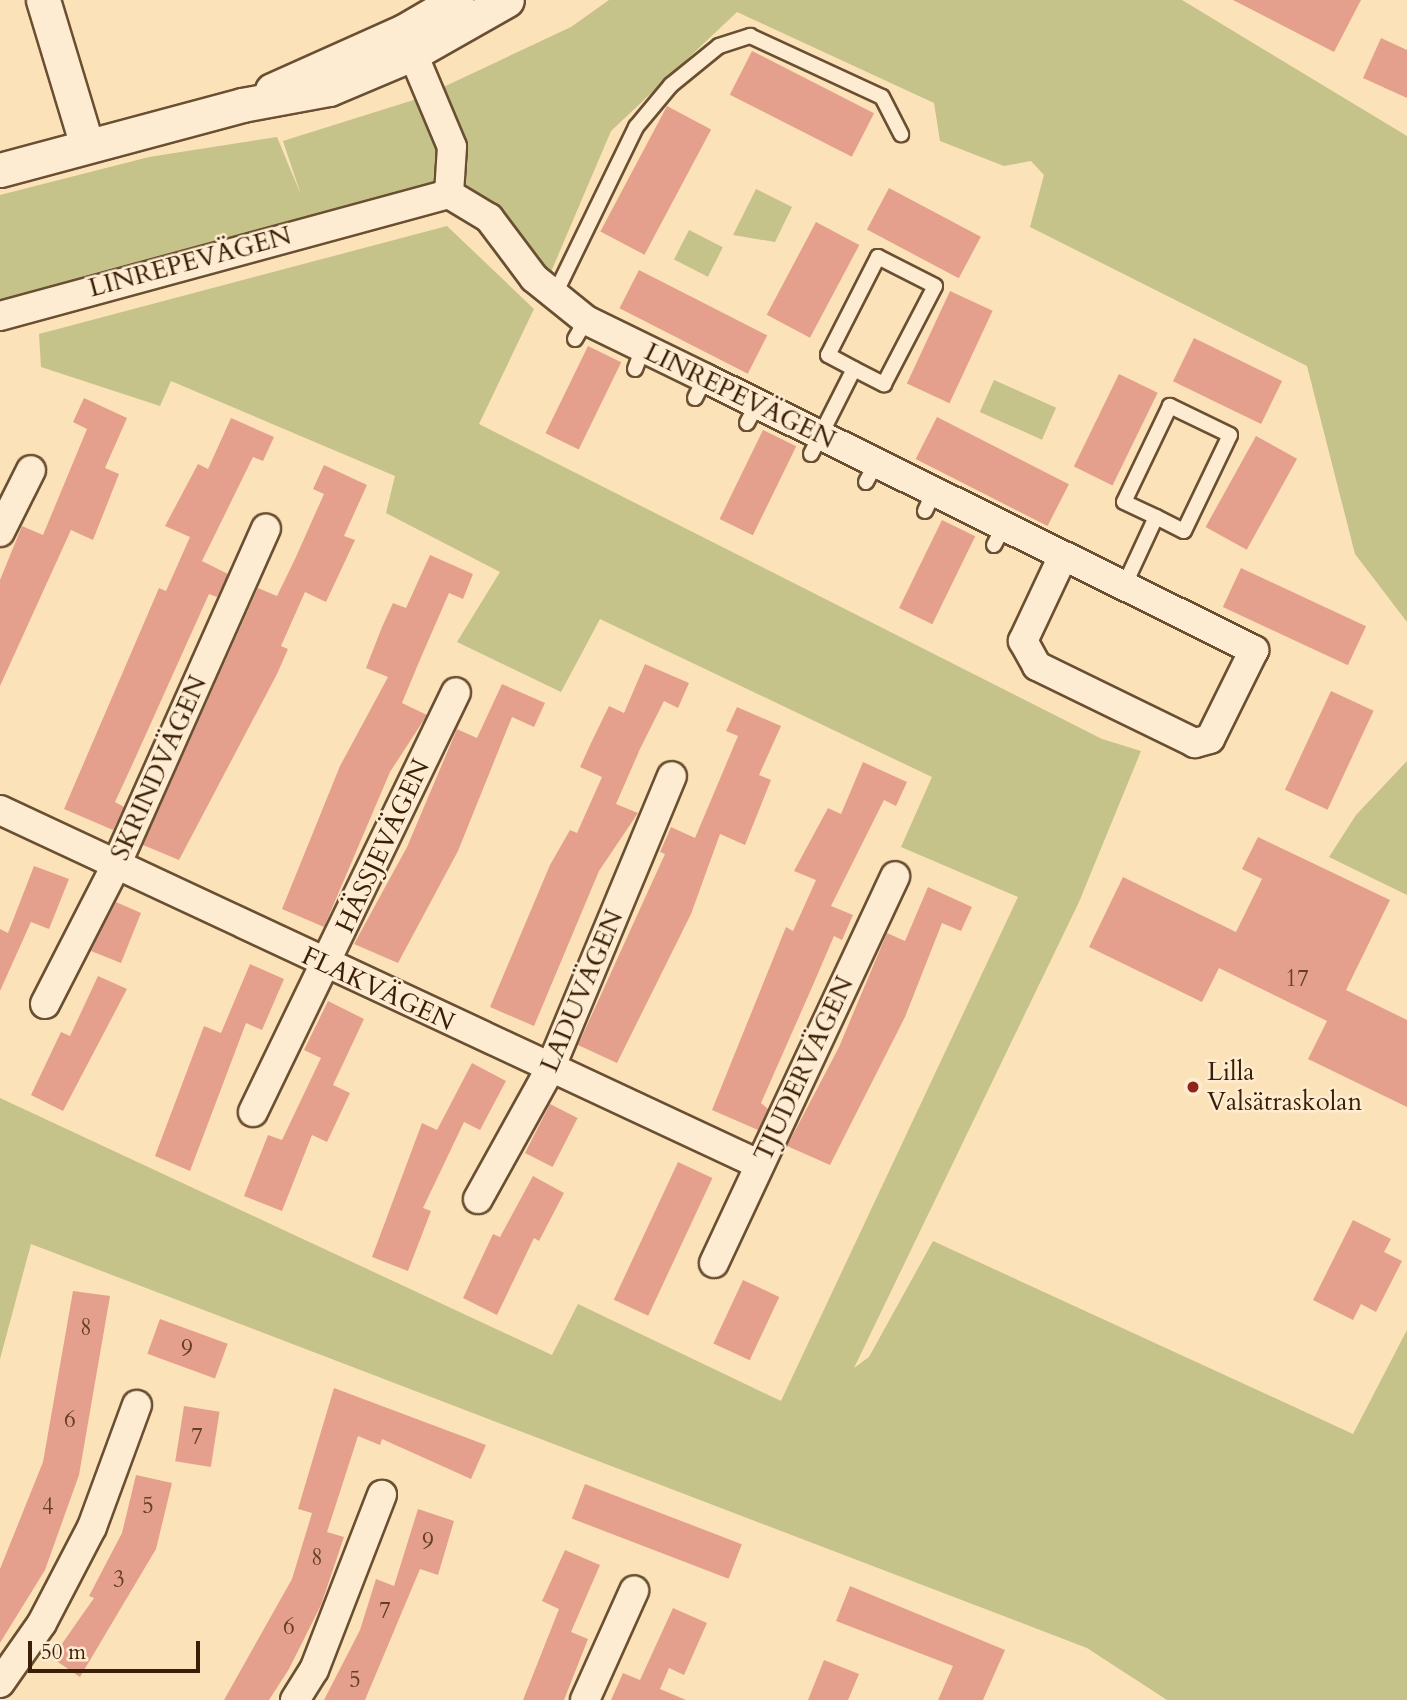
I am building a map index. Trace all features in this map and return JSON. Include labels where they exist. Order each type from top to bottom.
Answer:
[{"type":"street","points":[[43,0],[87,146]]},
{"type":"street","points":[[408,43],[457,0]]},
{"type":"street","points":[[0,170],[242,105],[329,89],[408,43],[507,0]]},
{"type":"street","points":[[408,43],[452,147],[449,194]]},
{"type":"street","name":"LINREPEVÄGEN","points":[[0,316],[52,298],[449,194],[489,218],[534,278],[555,294],[580,330],[999,536],[1063,556],[1254,650],[1210,739],[1195,743],[1037,666],[1023,641],[1063,556]]},
{"type":"street","points":[[0,531],[32,470]]},
{"type":"street","name":"SKRINDVÄGEN","points":[[45,1004],[117,863],[266,529]]},
{"type":"street","name":"HÄSSJEVÄGEN","points":[[253,1112],[327,966],[456,693]]},
{"type":"street","name":"LADUVÄGEN","points":[[478,1199],[550,1069],[672,776]]},
{"type":"street","name":"FLAKVÄGEN","points":[[0,810],[117,863],[327,966],[758,1164]]},
{"type":"street","name":"TJUDERVÄGEN","points":[[714,1263],[895,876]]},
{"type":"street","points":[[0,1683],[42,1623],[92,1527],[136,1405]]},
{"type":"street","points":[[295,1700],[314,1670],[382,1495]]},
{"type":"street","points":[[584,1700],[634,1591]]},
{"type":"lane","points":[[555,294],[636,127],[671,85],[719,46],[750,36],[882,97],[901,135]]},
{"type":"lane","points":[[878,257],[935,286],[884,384],[854,369],[828,355],[878,257]]},
{"type":"lane","points":[[816,444],[854,369]]},
{"type":"lane","points":[[1170,406],[1230,435],[1184,531],[1156,517],[1124,502],[1170,406]]},
{"type":"lane","points":[[1124,586],[1156,517]]},
{"type":"shaded area","points":[[609,0],[1182,0],[1407,136],[1407,622],[1355,554],[1307,366],[1030,227],[1044,175],[1031,161],[1004,166],[940,141],[934,103],[737,12],[611,131],[545,286],[449,194],[0,316],[0,195],[149,157],[277,137],[301,195],[283,141],[420,98],[571,27]]},
{"type":"shaded area","points":[[756,189],[792,207],[775,242],[733,235]]},
{"type":"shaded area","points":[[447,226],[534,309],[479,424],[1102,739],[1141,751],[1079,902],[854,1368],[869,1357],[933,1241],[1353,1434],[1407,1330],[1407,1700],[1167,1700],[1087,1648],[31,1244],[0,1359],[0,1098],[552,1355],[578,1304],[781,1401],[1018,897],[901,847],[932,777],[600,619],[561,692],[457,642],[500,572],[386,513],[395,476],[171,381],[160,406],[41,367],[39,334]]},
{"type":"shaded area","points":[[689,230],[723,247],[708,277],[674,259]]},
{"type":"shaded area","points":[[994,380],[1056,408],[1042,440],[980,412]]},
{"type":"shaded area","points":[[1407,761],[1407,895],[1329,857],[1356,815]]},
{"type":"building","points":[[1233,0],[1361,0],[1334,52]]},
{"type":"building","points":[[1381,38],[1407,50],[1407,98],[1363,78]]},
{"type":"building","points":[[752,51],[874,113],[852,157],[730,95]]},
{"type":"building","points":[[667,106],[711,129],[644,255],[600,231]]},
{"type":"building","points":[[889,188],[981,237],[959,278],[867,229]]},
{"type":"building","points":[[816,222],[859,245],[810,338],[767,315]]},
{"type":"building","points":[[639,270],[767,335],[748,374],[619,308]]},
{"type":"building","points":[[950,291],[993,311],[949,403],[907,383]]},
{"type":"building","points":[[1194,338],[1282,381],[1261,424],[1173,381]]},
{"type":"building","points":[[588,346],[621,362],[579,449],[545,433]]},
{"type":"building","points":[[1119,374],[1158,393],[1112,485],[1074,467]]},
{"type":"building","points":[[84,398],[127,418],[105,468],[119,474],[93,540],[71,530],[0,686],[0,580],[22,526],[43,535],[87,429],[73,422]]},
{"type":"building","points":[[937,417],[1069,484],[1048,526],[916,459]]},
{"type":"building","points":[[231,418],[274,437],[263,461],[253,457],[202,561],[228,574],[217,597],[209,594],[115,802],[124,807],[113,830],[64,809],[159,588],[166,591],[190,537],[165,526],[198,464],[208,469]]},
{"type":"building","points":[[763,430],[796,446],[753,535],[720,519]]},
{"type":"building","points":[[1256,436],[1297,459],[1247,550],[1206,527]]},
{"type":"building","points":[[324,465],[367,485],[344,536],[355,540],[326,602],[305,592],[281,646],[288,649],[277,674],[179,860],[143,845],[258,588],[277,596],[295,559],[324,494],[313,489]]},
{"type":"building","points":[[942,520],[975,536],[932,624],[899,608]]},
{"type":"building","points":[[430,555],[473,574],[463,599],[449,593],[419,662],[402,703],[427,715],[390,772],[324,927],[282,909],[340,766],[388,677],[366,668],[382,627],[393,603],[406,608]]},
{"type":"building","points":[[1241,568],[1366,626],[1348,665],[1223,607]]},
{"type":"building","points":[[645,664],[689,683],[678,708],[664,701],[640,749],[616,804],[638,813],[599,871],[534,1026],[490,1007],[550,865],[570,830],[577,833],[602,777],[580,767],[609,706],[624,713]]},
{"type":"building","points":[[502,684],[545,703],[534,727],[512,717],[458,851],[398,963],[354,944],[407,847],[457,729],[477,738]]},
{"type":"building","points":[[1331,691],[1374,711],[1328,810],[1285,790]]},
{"type":"building","points":[[737,707],[781,726],[759,775],[771,780],[745,845],[720,834],[691,914],[617,1063],[578,1045],[665,854],[660,852],[671,827],[695,838],[738,736],[726,731]]},
{"type":"building","points":[[863,762],[907,782],[896,806],[884,800],[831,906],[853,915],[842,940],[834,936],[761,1103],[768,1109],[758,1130],[712,1110],[786,927],[793,931],[816,880],[794,871],[828,808],[841,814]]},
{"type":"building","name":"Lilla Valsätraskolan","points":[[1258,837],[1390,900],[1346,990],[1407,1020],[1407,1107],[1308,1059],[1327,1021],[1219,968],[1202,1002],[1089,947],[1123,877],[1236,932],[1262,879],[1242,869]]},
{"type":"building","points":[[34,866],[69,879],[49,929],[31,922],[0,991],[0,929],[8,933]]},
{"type":"building","points":[[928,887],[972,907],[961,931],[942,923],[905,1017],[830,1165],[787,1146],[839,1047],[887,933],[905,941]]},
{"type":"building","points":[[116,902],[141,913],[121,963],[91,951]]},
{"type":"building","points":[[250,964],[284,979],[262,1030],[246,1023],[190,1171],[155,1156],[204,1026],[221,1033]]},
{"type":"building","points":[[98,976],[127,989],[63,1111],[31,1095],[61,1032],[70,1036]]},
{"type":"building","points":[[328,1001],[364,1019],[333,1085],[350,1093],[327,1142],[312,1135],[282,1211],[244,1196],[268,1135],[282,1140],[321,1058],[304,1050]]},
{"type":"building","points":[[472,1063],[506,1081],[480,1130],[464,1122],[423,1208],[431,1211],[408,1271],[372,1257],[422,1123],[437,1130]]},
{"type":"building","points":[[550,1104],[578,1118],[553,1167],[525,1153]]},
{"type":"building","points":[[678,1162],[712,1178],[648,1316],[614,1300]]},
{"type":"building","points":[[533,1176],[564,1193],[539,1241],[534,1238],[497,1315],[463,1298],[493,1234],[500,1237]]},
{"type":"building","points":[[1353,1220],[1391,1239],[1384,1252],[1402,1261],[1376,1312],[1361,1304],[1353,1320],[1313,1300]]},
{"type":"building","points":[[743,1280],[779,1297],[750,1360],[713,1343]]},
{"type":"building","points":[[73,1291],[110,1296],[79,1475],[45,1570],[0,1643],[0,1569],[43,1462]]},
{"type":"building","points":[[160,1319],[228,1344],[215,1378],[147,1354]]},
{"type":"building","points":[[334,1388],[486,1445],[471,1479],[382,1439],[380,1445],[358,1436],[327,1532],[344,1537],[321,1605],[289,1669],[269,1700],[224,1700],[292,1579],[312,1513],[298,1509]]},
{"type":"building","points":[[184,1406],[220,1412],[211,1467],[175,1461]]},
{"type":"building","points":[[136,1475],[172,1483],[156,1549],[80,1677],[52,1658],[94,1598],[89,1596],[122,1533]]},
{"type":"building","points":[[585,1484],[742,1544],[729,1579],[572,1519]]},
{"type":"building","points":[[418,1509],[454,1521],[438,1575],[420,1569],[365,1700],[324,1700],[360,1630],[376,1579],[394,1586]]},
{"type":"building","points":[[565,1550],[600,1565],[571,1632],[588,1639],[564,1700],[523,1700],[559,1609],[542,1601]]},
{"type":"building","points":[[850,1586],[1005,1650],[983,1700],[938,1700],[953,1666],[836,1621]]},
{"type":"building","points":[[673,1608],[707,1623],[684,1675],[669,1668],[660,1689],[686,1700],[611,1700],[623,1673],[640,1680]]},
{"type":"building","points":[[824,1660],[859,1674],[848,1700],[808,1700]]},
{"type":"place","name":"Lilla Valsätraskolan","points":[[1193,1087]]}]
